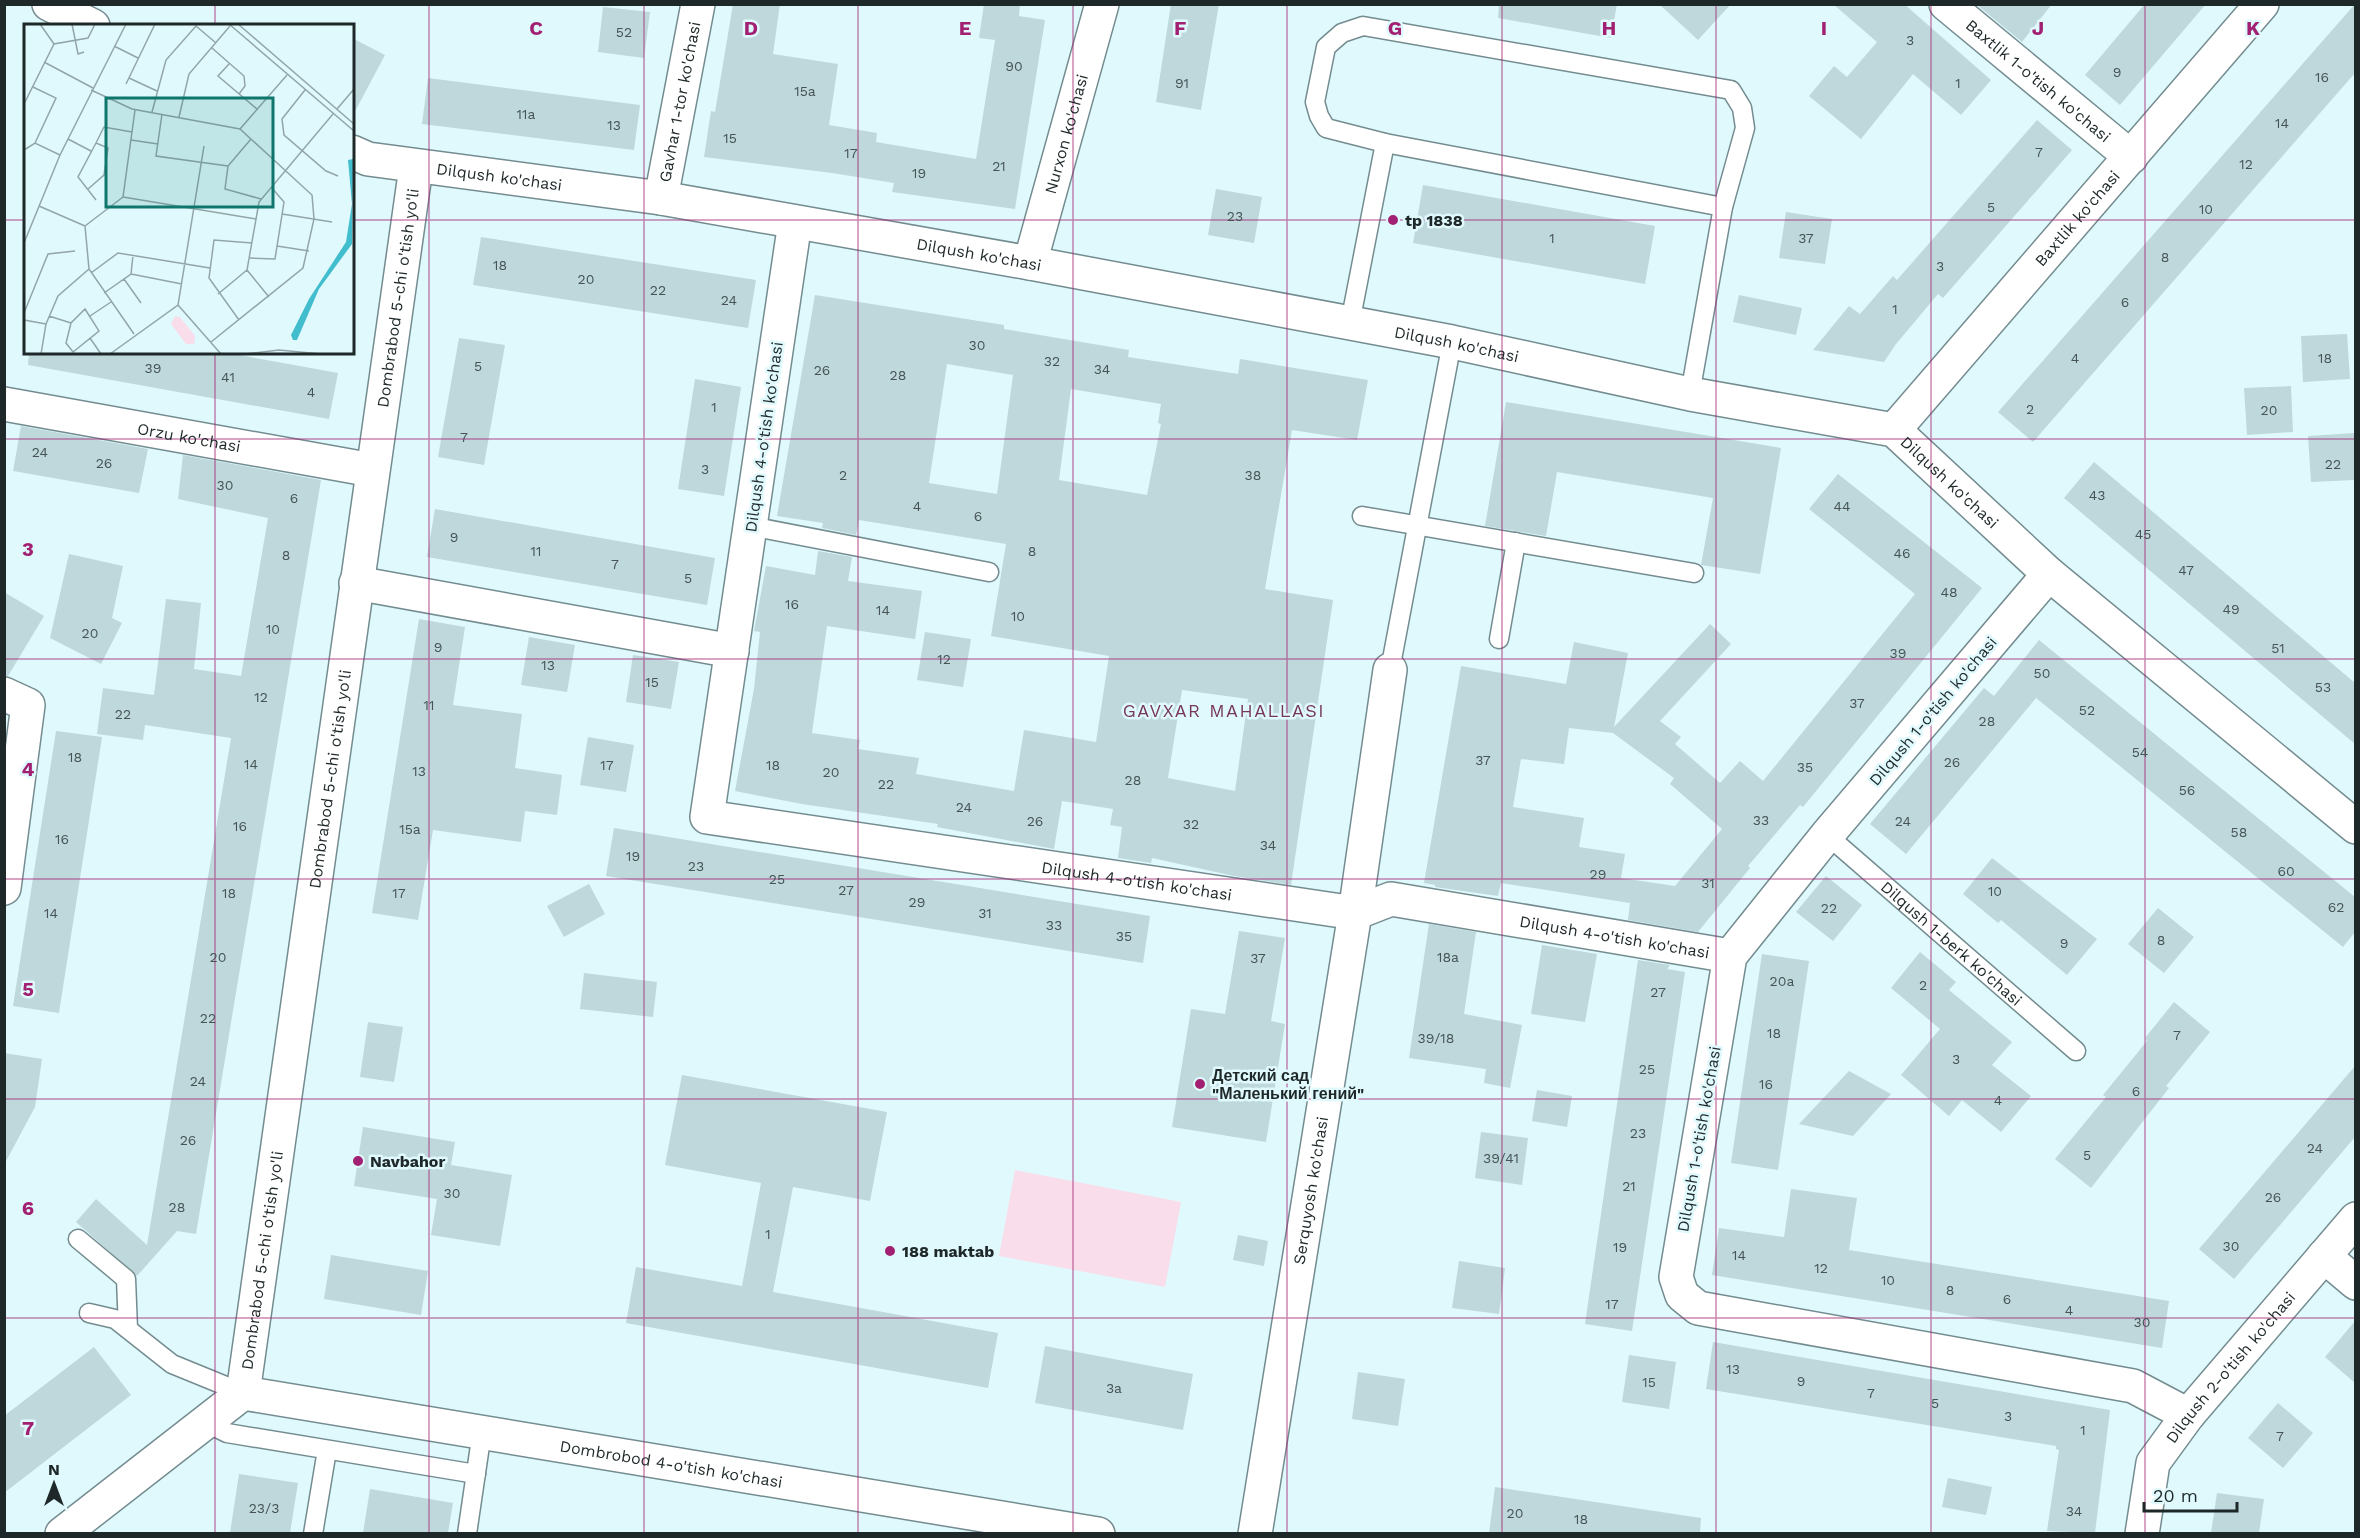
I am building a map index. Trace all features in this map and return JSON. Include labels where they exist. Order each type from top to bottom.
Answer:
[{"type":"street","points":[[50,4],[89,24]]},
{"type":"street","name":"Gavhar 1-tor ko'chasi","points":[[661,198],[698,4]]},
{"type":"street","name":"Nurxon ko'chasi","points":[[1030,263],[1102,4]]},
{"type":"street","name":"Baxtlik 1-o'tish ko'chasi","points":[[1946,4],[2131,157]]},
{"type":"street","name":"Baxtlik ko'chasi","points":[[1894,430],[2262,4]]},
{"type":"street","name":"Dilqush ko'chasi","points":[[354,153],[368,159],[416,167],[661,198],[1030,263],[1452,342],[1690,394],[1894,430],[2049,574],[2355,827]]},
{"type":"street","name":"Dombrabod 5-chi o'tish yo'li","points":[[243,1393],[416,167]]},
{"type":"street","name":"Dilqush 4-o'tish ko'chasi","points":[[795,222],[707,817],[1355,913],[1391,899],[1730,956]]},
{"type":"street","name":"Orzu ko'chasi","points":[[4,404],[372,470]]},
{"type":"street","name":"Dilqush 1-o'tish ko'chasi","points":[[2049,574],[1827,835],[1730,956],[1676,1277],[1682,1295],[1698,1308],[2133,1386],[2188,1415]]},
{"type":"street","points":[[356,583],[732,651]]},
{"type":"street","name":"Serquyosh ko'chasi","points":[[1255,1533],[1355,913],[1390,670]]},
{"type":"street","points":[[4,694],[28,705],[4,888]]},
{"type":"street","name":"Dilqush 2-o'tish ko'chasi","points":[[2142,1533],[2153,1463],[2188,1415],[2355,1219]]},
{"type":"street","points":[[2324,1256],[2355,1283]]},
{"type":"street","points":[[62,1533],[243,1393]]},
{"type":"street","name":"Dombrobod 4-o'tish ko'chasi","points":[[243,1393],[1084,1532]]},
{"type":"lane","points":[[1690,394],[1723,207],[1745,128],[1742,108],[1731,90],[1362,26],[1342,33],[1326,47],[1315,102],[1318,116],[1326,128],[1385,143],[1723,207]]},
{"type":"lane","points":[[1350,323],[1385,143]]},
{"type":"lane","points":[[1390,670],[1452,342]]},
{"type":"lane","points":[[1362,516],[1694,573]]},
{"type":"lane","points":[[750,526],[989,572]]},
{"type":"lane","points":[[1499,639],[1516,542]]},
{"type":"lane","name":"Dilqush 1-berk ko'chasi","points":[[1827,835],[2076,1051]]},
{"type":"lane","points":[[78,1239],[126,1279],[128,1329]]},
{"type":"lane","points":[[89,1313],[115,1319],[171,1364],[243,1393]]},
{"type":"lane","points":[[205,1422],[227,1433],[476,1474]]},
{"type":"lane","points":[[467,1533],[482,1432]]},
{"type":"lane","points":[[313,1533],[327,1450]]},
{"type":"shaded area","points":[[1015,1170],[1181,1202],[1165,1287],[999,1256]]},
{"type":"building","points":[[733,4],[780,4],[773,54],[838,64],[829,125],[877,133],[876,142],[976,159],[995,40],[979,38],[984,4],[1020,4],[1019,16],[1045,20],[1015,209],[892,192],[894,183],[704,157],[711,111],[715,112]]},
{"type":"building","points":[[1171,4],[1219,4],[1201,110],[1156,102]]},
{"type":"building","points":[[1499,4],[1617,4],[1611,38],[1498,18]]},
{"type":"building","points":[[1659,4],[1731,4],[1698,40]]},
{"type":"building","points":[[1833,4],[1904,4],[1991,80],[1961,115],[1913,74],[1861,139],[1809,96],[1834,66],[1847,77],[1877,42]]},
{"type":"building","points":[[1976,4],[2052,4],[2022,42]]},
{"type":"building","points":[[2145,4],[2206,4],[2120,105],[2085,75]]},
{"type":"building","points":[[2355,4],[2355,73],[2033,442],[1998,412]]},
{"type":"building","points":[[603,7],[650,12],[644,58],[598,52]]},
{"type":"building","points":[[354,39],[385,55],[354,113]]},
{"type":"building","points":[[428,78],[640,105],[634,150],[422,124]]},
{"type":"building","points":[[2037,120],[2072,150],[1943,298],[1938,294],[1884,362],[1813,350],[1849,306],[1860,314],[1893,276],[1897,280]]},
{"type":"building","points":[[1423,185],[1655,226],[1645,284],[1413,243]]},
{"type":"building","points":[[1216,189],[1262,197],[1254,243],[1208,235]]},
{"type":"building","points":[[1786,212],[1832,219],[1825,264],[1779,258]]},
{"type":"building","points":[[481,237],[756,280],[748,328],[473,285]]},
{"type":"building","points":[[815,295],[1004,325],[1004,329],[1129,350],[1128,357],[1238,374],[1240,359],[1368,380],[1357,440],[1292,430],[1265,589],[1333,600],[1291,885],[1234,876],[1152,858],[1151,863],[1118,858],[1122,827],[1110,825],[1113,809],[1062,801],[1054,849],[937,827],[938,824],[802,804],[735,791],[754,689],[760,632],[754,631],[766,566],[815,575],[818,551],[852,557],[848,581],[922,591],[915,639],[827,626],[812,733],[860,740],[858,749],[919,758],[916,774],[1014,791],[1024,730],[1096,742],[1109,656],[991,636],[1006,544],[859,520],[856,535],[822,528],[823,523],[777,516]],"holes":[[[947,364],[1013,375],[997,494],[929,483]],[[1071,389],[1161,404],[1158,423],[1161,424],[1147,495],[1059,480]],[[1182,690],[1248,699],[1235,791],[1168,778]]]},
{"type":"building","points":[[1739,295],[1802,308],[1796,335],[1733,322]]},
{"type":"building","points":[[2347,334],[2350,379],[2303,382],[2301,336]]},
{"type":"building","points":[[459,338],[505,345],[484,465],[438,457]]},
{"type":"building","points":[[29,354],[234,354],[338,373],[329,419],[28,365]]},
{"type":"building","points":[[695,379],[741,387],[724,496],[678,489]]},
{"type":"building","points":[[2291,386],[2293,432],[2247,435],[2244,388]]},
{"type":"building","points":[[1506,402],[1781,448],[1760,574],[1701,565],[1713,498],[1557,472],[1546,536],[1485,526]]},
{"type":"building","points":[[21,426],[148,449],[139,493],[13,471]]},
{"type":"building","points":[[2355,433],[2355,480],[2311,482],[2308,436]]},
{"type":"building","points":[[183,455],[321,480],[196,1234],[177,1231],[137,1276],[76,1222],[96,1199],[147,1245],[231,738],[145,725],[143,740],[97,734],[103,688],[154,695],[166,599],[201,603],[194,669],[241,676],[268,518],[178,499]]},
{"type":"building","points":[[2094,462],[2355,683],[2355,744],[2064,498]]},
{"type":"building","points":[[1838,474],[1982,588],[1803,807],[1800,805],[1748,866],[1750,868],[1698,932],[1628,920],[1630,903],[1501,883],[1498,896],[1435,887],[1435,885],[1424,883],[1461,666],[1566,684],[1574,642],[1628,653],[1614,727],[1710,624],[1731,644],[1660,721],[1681,737],[1675,744],[1720,783],[1740,761],[1763,781],[1915,594],[1809,509]],"holes":[[[1569,728],[1613,733],[1674,778],[1670,784],[1722,829],[1675,886],[1621,878],[1625,854],[1579,847],[1584,818],[1513,807],[1521,759],[1564,764]]]},
{"type":"building","points":[[435,509],[715,558],[707,605],[427,557]]},
{"type":"building","points":[[69,554],[123,566],[112,618],[122,623],[101,664],[50,638]]},
{"type":"building","points":[[4,592],[44,616],[8,676],[4,676]]},
{"type":"building","points":[[419,619],[465,627],[453,705],[522,714],[515,768],[562,775],[557,815],[525,811],[521,842],[433,830],[418,920],[372,913]]},
{"type":"building","points":[[925,632],[971,639],[963,687],[917,680]]},
{"type":"building","points":[[529,637],[575,645],[567,692],[521,685]]},
{"type":"building","points":[[2039,640],[2355,897],[2355,932],[2343,947],[2036,698],[1906,854],[1870,824],[1984,688],[1994,696]]},
{"type":"building","points":[[633,655],[679,662],[671,709],[626,702]]},
{"type":"building","points":[[56,731],[102,737],[59,1013],[13,1006]]},
{"type":"building","points":[[588,737],[634,745],[626,792],[580,785]]},
{"type":"building","points":[[614,828],[1150,916],[1143,963],[606,876]]},
{"type":"building","points":[[1992,858],[2097,939],[2067,975],[2001,920],[1998,923],[1963,894]]},
{"type":"building","points":[[1826,876],[1862,905],[1833,941],[1796,912]]},
{"type":"building","points":[[589,884],[605,914],[564,937],[547,906]]},
{"type":"building","points":[[2158,908],[2194,937],[2164,973],[2128,944]]},
{"type":"building","points":[[1429,924],[1476,932],[1464,1014],[1522,1025],[1510,1088],[1484,1083],[1486,1069],[1409,1058]]},
{"type":"building","points":[[1239,931],[1285,938],[1271,1021],[1285,1024],[1266,1142],[1172,1127],[1191,1009],[1225,1014]]},
{"type":"building","points":[[1542,945],[1597,954],[1585,1022],[1531,1014]]},
{"type":"building","points":[[1920,952],[1956,982],[1949,990],[2012,1042],[1992,1065],[2031,1096],[2001,1132],[1962,1100],[1949,1116],[1901,1075],[1940,1029],[1891,988]]},
{"type":"building","points":[[1762,954],[1809,961],[1778,1170],[1731,1163]]},
{"type":"building","points":[[1638,960],[1670,965],[1667,969],[1685,972],[1632,1331],[1585,1324]]},
{"type":"building","points":[[584,973],[657,982],[653,1017],[580,1009]]},
{"type":"building","points":[[2174,1002],[2210,1032],[2166,1086],[2169,1088],[2091,1188],[2055,1159],[2106,1097],[2103,1095],[2147,1041],[2145,1038]]},
{"type":"building","points":[[368,1022],[403,1027],[394,1082],[360,1077]]},
{"type":"building","points":[[4,1053],[42,1059],[35,1107],[4,1165]]},
{"type":"building","points":[[2355,1066],[2355,1137],[2234,1279],[2199,1249]]},
{"type":"building","points":[[1849,1071],[1891,1094],[1853,1136],[1799,1124]]},
{"type":"building","points":[[682,1075],[887,1112],[870,1201],[793,1187],[773,1292],[998,1333],[988,1388],[626,1323],[636,1267],[742,1286],[761,1183],[665,1165]]},
{"type":"building","points":[[1537,1090],[1572,1096],[1567,1127],[1532,1121]]},
{"type":"building","points":[[363,1127],[455,1142],[451,1165],[512,1175],[500,1246],[431,1235],[437,1199],[354,1186]]},
{"type":"building","points":[[1481,1132],[1528,1138],[1522,1185],[1475,1178]]},
{"type":"building","points":[[1791,1189],[1857,1198],[1849,1250],[2169,1301],[2162,1348],[1712,1275],[1719,1228],[1784,1237]]},
{"type":"building","points":[[1238,1235],[1268,1241],[1264,1266],[1233,1260]]},
{"type":"building","points":[[331,1255],[428,1271],[421,1315],[324,1299]]},
{"type":"building","points":[[1459,1261],[1505,1268],[1499,1314],[1452,1308]]},
{"type":"building","points":[[2355,1321],[2355,1383],[2325,1357]]},
{"type":"building","points":[[1713,1342],[2110,1410],[2095,1533],[2047,1531],[2059,1450],[2056,1446],[1706,1389]]},
{"type":"building","points":[[1045,1346],[1193,1374],[1183,1430],[1035,1403]]},
{"type":"building","points":[[94,1347],[131,1395],[4,1493],[4,1416]]},
{"type":"building","points":[[1629,1355],[1676,1362],[1669,1409],[1622,1402]]},
{"type":"building","points":[[1358,1372],[1405,1379],[1398,1426],[1352,1419]]},
{"type":"building","points":[[2278,1403],[2313,1433],[2283,1468],[2248,1438]]},
{"type":"building","points":[[239,1474],[298,1483],[290,1533],[230,1533]]},
{"type":"building","points":[[1948,1478],[1992,1487],[1986,1515],[1942,1507]]},
{"type":"building","points":[[1495,1487],[1701,1518],[1700,1533],[1489,1533]]},
{"type":"building","points":[[370,1489],[453,1503],[448,1533],[363,1533]]},
{"type":"building","points":[[2217,1493],[2264,1499],[2259,1533],[2211,1533]]},
{"type":"place","name":"tp 1838","points":[[1393,220]]},
{"type":"place","name":"Детский сад \"Маленький гений\"","points":[[1200,1084]]},
{"type":"place","name":"Navbahor","points":[[358,1161]]},
{"type":"place","name":"188 maktab","points":[[890,1251]]},
{"type":"district","name":"GAVXAR MAHALLASI","points":[[1224,710]]}]
